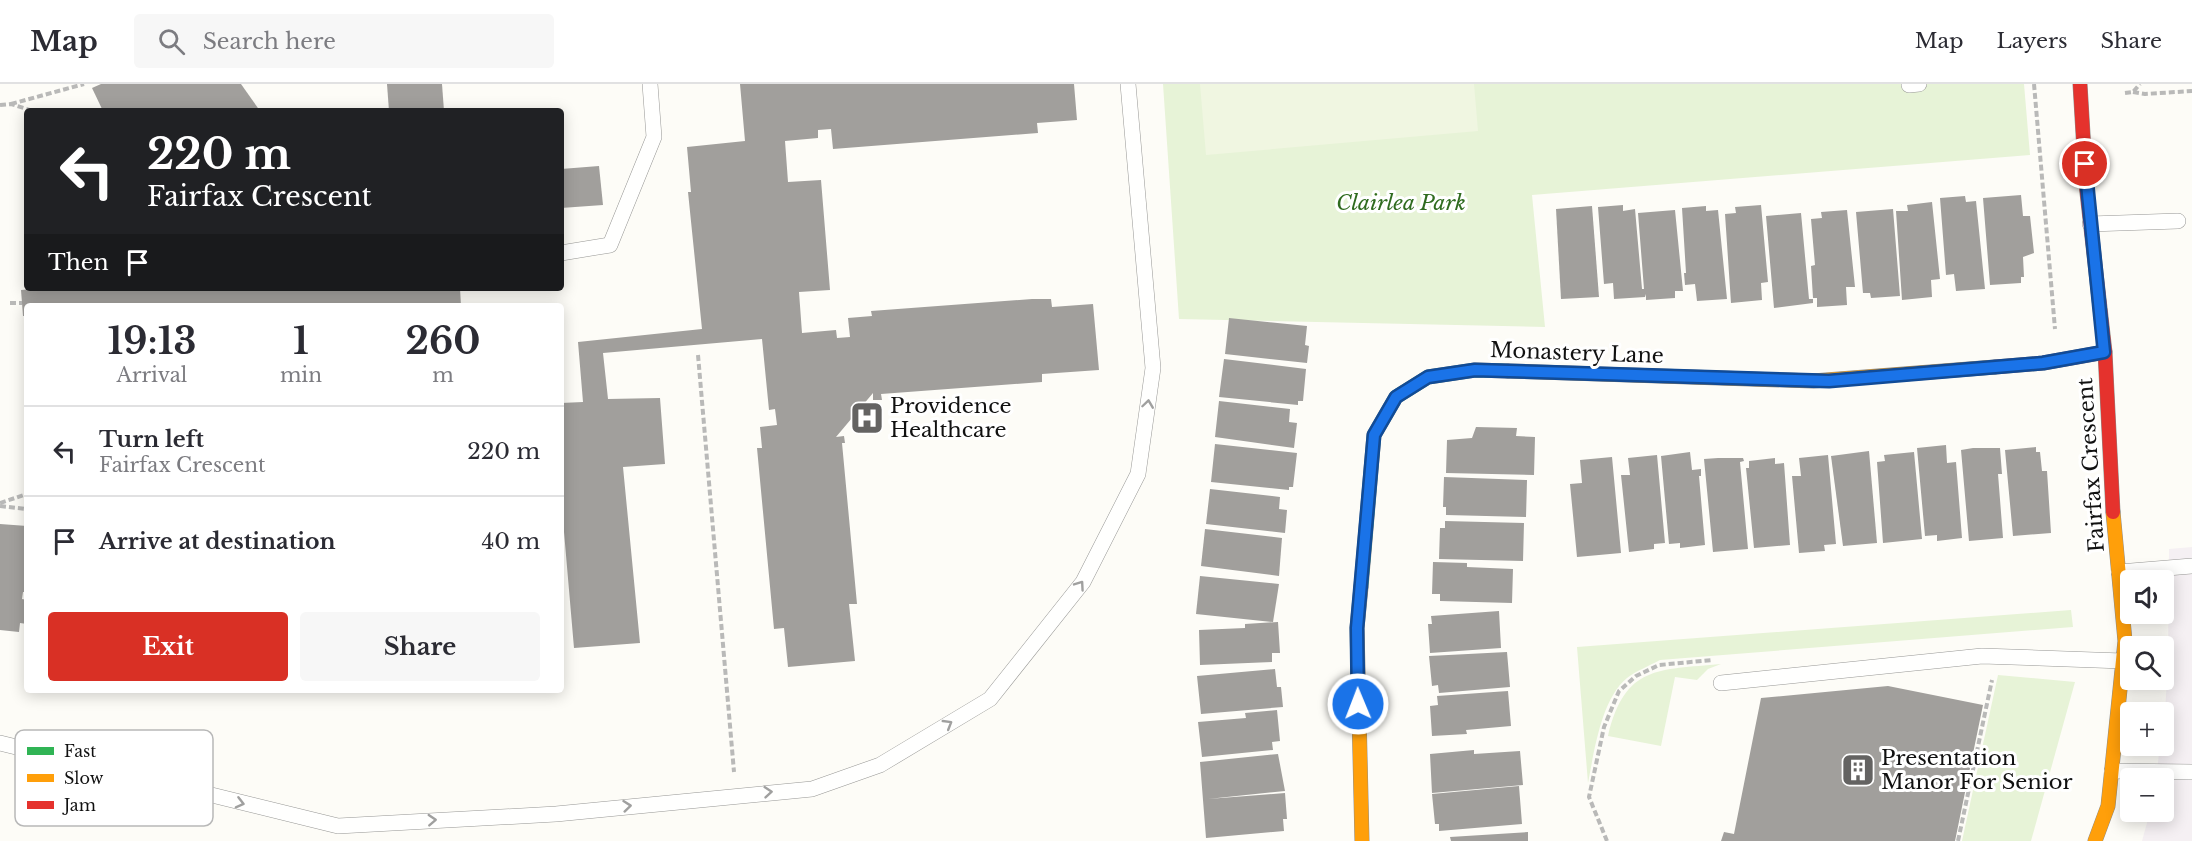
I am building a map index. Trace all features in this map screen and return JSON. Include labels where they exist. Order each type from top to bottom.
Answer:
[{"type":"street","name":"Fairfax Crescent","points":[[2080,84],[2090,224],[2104,352],[2114,528],[2125,636]]},
{"type":"street","name":"Monastery Lane","points":[[1362,841],[1357,628],[1374,435],[1396,397],[1428,377],[1475,370],[1835,381],[2043,363],[2104,352]]},
{"type":"street","name":"Fairfax Crescent","points":[[2095,841],[2108,806],[2120,690]]},
{"type":"lane","points":[[564,253],[610,246],[654,137],[650,84]]},
{"type":"lane","points":[[213,795],[338,826],[555,814],[812,789],[880,765],[990,699],[1083,582],[1138,474],[1153,368],[1128,84]]},
{"type":"lane","points":[[2090,224],[2178,221]]},
{"type":"lane","points":[[2119,572],[2192,566]]},
{"type":"lane","points":[[1721,682],[1997,656],[2120,661]]},
{"type":"lane","points":[[0,743],[15,747]]},
{"type":"lane","points":[[2112,771],[2192,772]]},
{"type":"path","points":[[0,105],[84,84]]},
{"type":"path","points":[[2034,84],[2055,333]]},
{"type":"path","points":[[2133,92],[2140,84]]},
{"type":"path","points":[[2125,93],[2145,94],[2192,90]]},
{"type":"path","points":[[11,104],[24,108]]},
{"type":"path","points":[[10,303],[22,303]]},
{"type":"path","points":[[698,355],[736,795]]},
{"type":"path","points":[[0,505],[24,495]]},
{"type":"path","points":[[0,505],[24,509]]},
{"type":"path","points":[[1958,841],[1997,656]]},
{"type":"shaded area","points":[[2192,547],[2192,841],[2142,841],[2147,822],[2174,822],[2174,768],[2157,768],[2159,756],[2174,756],[2174,702],[2166,702],[2166,690],[2174,690],[2174,636],[2168,636],[2168,624],[2174,624],[2174,570],[2169,570],[2169,549]]},
{"type":"green space","name":"Clairlea Park","points":[[1163,84],[2024,84],[2030,155],[1532,195],[1545,327],[1179,319]]},
{"type":"green space","points":[[1200,84],[1474,84],[1478,131],[1206,155]]},
{"type":"green space","points":[[2071,610],[2073,627],[1660,660],[1627,678],[1618,687],[1600,727],[1588,783],[1577,647]]},
{"type":"green space","points":[[1721,664],[1708,669],[1697,680],[1675,677],[1661,746],[1608,736],[1615,713],[1624,696],[1635,684],[1647,676],[1679,668]]},
{"type":"green space","points":[[1998,675],[2075,682],[2031,841],[1962,841]]},
{"type":"building","points":[[101,84],[241,84],[258,108],[102,108],[92,88]]},
{"type":"building","points":[[387,84],[442,84],[444,108],[389,108]]},
{"type":"building","points":[[740,84],[1074,84],[1077,120],[1037,123],[1038,133],[833,149],[831,129],[818,130],[818,138],[785,141],[788,182],[821,180],[830,290],[799,292],[802,333],[836,330],[837,338],[850,337],[848,318],[872,316],[871,311],[1032,299],[1051,299],[1052,307],[1093,304],[1099,370],[1042,374],[1042,382],[881,394],[882,400],[873,400],[873,393],[836,437],[844,436],[845,443],[842,443],[857,604],[849,604],[855,661],[788,667],[784,628],[774,629],[757,448],[762,448],[760,427],[777,425],[775,409],[769,410],[762,339],[603,353],[608,399],[660,398],[665,464],[623,467],[640,643],[574,648],[564,532],[564,403],[583,402],[578,342],[702,329],[688,192],[691,192],[687,147],[745,141]]},
{"type":"building","points":[[599,166],[603,205],[564,208],[564,169]]},
{"type":"building","points":[[2021,195],[2023,216],[2030,216],[2034,253],[2023,257],[2024,277],[2021,277],[2021,283],[1990,285],[1983,198]]},
{"type":"building","points":[[1965,196],[1966,202],[1976,201],[1985,289],[1956,291],[1954,274],[1946,275],[1940,198]]},
{"type":"building","points":[[1932,202],[1940,279],[1931,280],[1932,297],[1902,300],[1896,211],[1908,211],[1907,205]]},
{"type":"building","points":[[1623,205],[1623,211],[1635,209],[1642,289],[1644,289],[1638,213],[1675,210],[1683,291],[1675,291],[1675,298],[1646,300],[1646,294],[1645,297],[1614,299],[1613,283],[1604,284],[1598,207]]},
{"type":"building","points":[[1761,205],[1768,282],[1761,283],[1762,300],[1731,303],[1725,214],[1736,213],[1735,207]]},
{"type":"building","points":[[1592,206],[1599,297],[1561,299],[1556,209]]},
{"type":"building","points":[[1706,206],[1706,211],[1718,210],[1727,299],[1697,301],[1695,284],[1685,285],[1682,208]]},
{"type":"building","points":[[1893,209],[1900,296],[1871,298],[1870,293],[1863,293],[1856,212]]},
{"type":"building","points":[[1847,210],[1855,287],[1846,287],[1847,305],[1817,307],[1817,298],[1813,298],[1811,266],[1815,265],[1811,219],[1822,218],[1821,212]]},
{"type":"building","points":[[1801,213],[1809,299],[1813,299],[1813,303],[1774,308],[1766,216]]},
{"type":"building","points":[[21,290],[460,291],[461,303],[24,303],[23,316]]},
{"type":"building","points":[[1229,318],[1307,326],[1305,345],[1309,346],[1307,363],[1225,354]]},
{"type":"building","points":[[1224,359],[1306,369],[1303,401],[1298,401],[1298,405],[1219,397]]},
{"type":"building","points":[[1219,401],[1290,409],[1289,422],[1297,423],[1294,448],[1215,437]]},
{"type":"building","points":[[1476,427],[1517,428],[1516,436],[1535,437],[1534,475],[1446,473],[1447,440],[1472,438]]},
{"type":"building","points":[[1215,444],[1297,453],[1293,487],[1289,487],[1289,490],[1211,482]]},
{"type":"building","points":[[1946,445],[1947,463],[1956,462],[1962,538],[1937,541],[1937,535],[1925,536],[1917,448]]},
{"type":"building","points":[[2036,447],[2036,452],[2040,452],[2042,471],[2047,471],[2051,533],[2013,536],[2005,450]]},
{"type":"building","points":[[2000,448],[2002,474],[1998,474],[2003,538],[1969,541],[1961,450]]},
{"type":"building","points":[[1869,451],[1877,543],[1843,546],[1831,456]]},
{"type":"building","points":[[1690,452],[1692,470],[1701,469],[1701,476],[1699,476],[1705,545],[1680,548],[1680,543],[1669,544],[1661,456]]},
{"type":"building","points":[[1914,452],[1922,539],[1883,543],[1877,462],[1885,461],[1884,455]]},
{"type":"building","points":[[1657,455],[1665,543],[1654,544],[1654,549],[1629,552],[1621,475],[1630,475],[1628,458]]},
{"type":"building","points":[[1828,455],[1836,544],[1824,545],[1825,551],[1799,553],[1792,476],[1801,476],[1799,458]]},
{"type":"building","points":[[1612,457],[1621,553],[1577,557],[1570,484],[1582,483],[1580,460]]},
{"type":"building","points":[[1743,458],[1744,461],[1740,462],[1748,549],[1713,552],[1704,459]]},
{"type":"building","points":[[1775,458],[1775,464],[1784,463],[1790,545],[1754,548],[1746,468],[1749,468],[1749,461]]},
{"type":"building","points":[[1444,477],[1527,480],[1526,517],[1446,515],[1446,507],[1443,507]]},
{"type":"building","points":[[1210,489],[1280,497],[1279,509],[1287,510],[1285,533],[1206,524]]},
{"type":"building","points":[[1445,521],[1524,523],[1523,561],[1439,559],[1440,528],[1445,528]]},
{"type":"building","points":[[0,524],[24,526],[24,592],[22,599],[24,599],[24,624],[20,623],[19,632],[0,630]]},
{"type":"building","points":[[1205,529],[1282,538],[1279,576],[1201,566]]},
{"type":"building","points":[[1433,562],[1467,563],[1467,567],[1513,569],[1512,603],[1440,601],[1440,594],[1432,594]]},
{"type":"building","points":[[1200,576],[1279,584],[1273,622],[1196,614]]},
{"type":"building","points":[[1499,611],[1501,648],[1430,653],[1428,624],[1432,624],[1431,616]]},
{"type":"building","points":[[1278,622],[1280,653],[1272,653],[1272,662],[1200,665],[1199,630],[1245,628],[1245,624]]},
{"type":"building","points":[[1507,652],[1510,687],[1439,693],[1438,685],[1432,686],[1429,656]]},
{"type":"building","points":[[1275,669],[1277,687],[1281,687],[1283,707],[1201,714],[1197,676]]},
{"type":"building","name":"Presentation Manor For Senior","points":[[1888,686],[1983,705],[1955,841],[1721,841],[1724,832],[1734,834],[1761,698]]},
{"type":"building","points":[[1508,691],[1511,726],[1466,730],[1467,734],[1432,736],[1430,706],[1438,705],[1437,696]]},
{"type":"building","points":[[1277,710],[1280,741],[1272,742],[1273,750],[1202,757],[1198,722],[1246,718],[1245,713]]},
{"type":"building","points":[[1474,750],[1474,754],[1520,751],[1523,785],[1432,793],[1430,754]]},
{"type":"building","points":[[1278,754],[1285,791],[1208,799],[1285,793],[1287,819],[1283,819],[1284,831],[1206,838],[1200,762]]},
{"type":"building","points":[[1519,786],[1522,824],[1439,831],[1439,824],[1435,824],[1432,794]]},
{"type":"building","points":[[1528,832],[1528,841],[1451,841],[1450,837]]},
{"type":"traffic: fast","points":[[1361,587],[1374,435],[1396,397],[1428,377],[1475,370],[1508,371]]},
{"type":"traffic: slow","points":[[1508,371],[1813,381],[1995,367]]},
{"type":"traffic: slow","points":[[2095,841],[2108,806],[2125,641],[2113,512]]},
{"type":"traffic: slow","points":[[1361,587],[1357,628],[1362,841]]},
{"type":"traffic: jam","points":[[2080,84],[2086,184],[2105,352],[2113,512]]},
{"type":"traffic: jam","points":[[1995,367],[2043,363],[2105,352]]},
{"type":"place","name":"Providence Healthcare","points":[[867,418]]},
{"type":"place","name":"Presentation Manor For Senior","points":[[1858,770]]},
{"type":"route","points":[[1358,704],[1357,628],[1374,435],[1396,397],[1428,377],[1475,370],[1829,381],[2043,363],[2104,352],[2085,164]]}]
